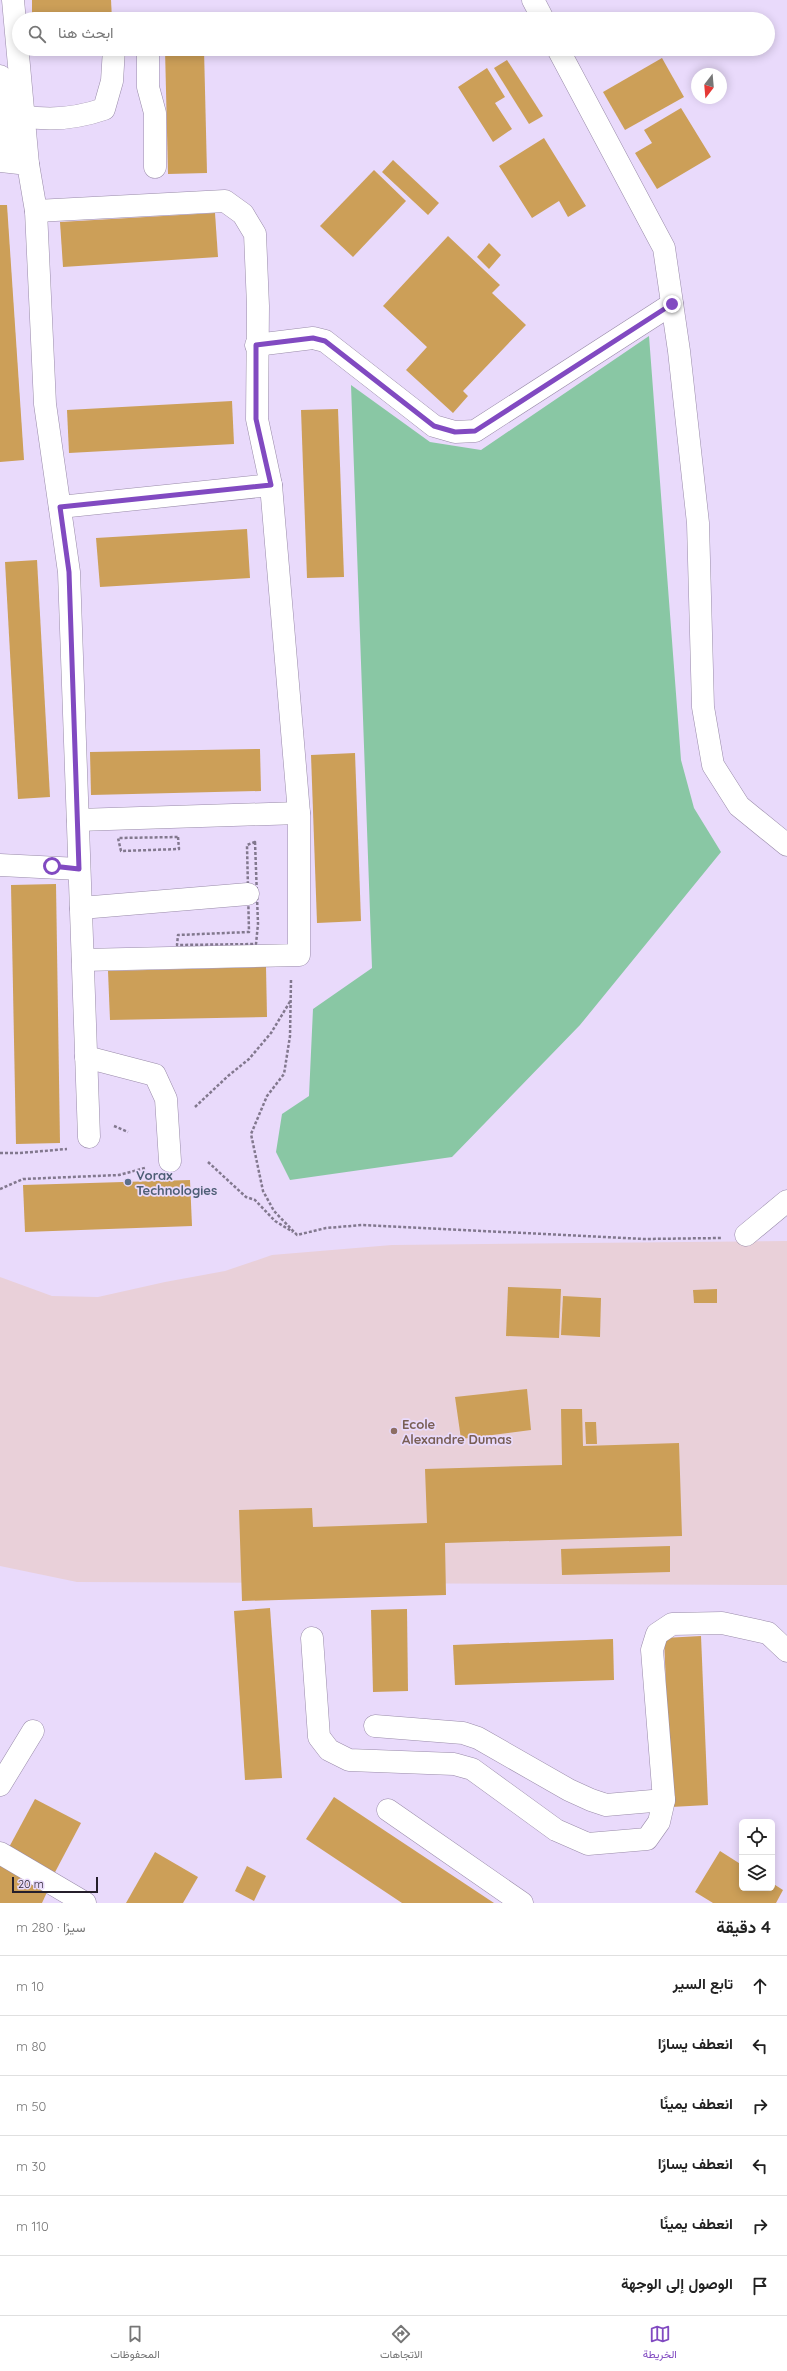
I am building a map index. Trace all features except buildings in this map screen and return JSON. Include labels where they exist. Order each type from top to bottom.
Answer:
[{"type":"street","points":[[13,0],[14,12]]},
{"type":"street","points":[[533,0],[539,12]]},
{"type":"street","points":[[18,56],[28,164],[36,211],[45,404],[69,572],[89,1137]]},
{"type":"street","points":[[23,116],[43,120],[64,116],[81,117],[104,109],[112,81],[114,56]]},
{"type":"street","points":[[148,56],[148,87],[155,113],[155,167]]},
{"type":"street","points":[[562,56],[664,248],[698,522],[703,707],[714,765],[739,806],[787,845]]},
{"type":"street","points":[[0,76],[3,161],[28,164]]},
{"type":"street","points":[[36,211],[225,201],[243,214],[255,234],[258,306],[256,345],[256,419],[271,485],[299,813],[299,955],[83,960]]},
{"type":"street","points":[[256,345],[313,338],[325,341],[434,426],[455,432],[475,431],[672,304]]},
{"type":"street","points":[[60,507],[271,485]]},
{"type":"street","points":[[78,820],[299,813]]},
{"type":"street","points":[[0,865],[79,869]]},
{"type":"street","points":[[81,908],[248,894]]},
{"type":"street","points":[[86,1057],[155,1075],[166,1099],[170,1161]]},
{"type":"street","points":[[746,1235],[787,1201]]},
{"type":"street","points":[[312,1638],[319,1737],[329,1750],[348,1760],[454,1764],[472,1769],[556,1830],[588,1844],[647,1839],[659,1822],[664,1800],[652,1650],[657,1634],[672,1624],[722,1623],[768,1633],[787,1651]]},
{"type":"street","points":[[375,1726],[463,1733],[478,1738],[569,1790],[606,1805],[664,1800]]},
{"type":"street","points":[[0,1785],[33,1730]]},
{"type":"street","points":[[388,1810],[522,1903]]},
{"type":"street","points":[[0,1853],[85,1903]]},
{"type":"path","points":[[297,1235],[274,1211],[263,1191],[250,1134],[266,1096],[284,1074],[290,1036],[291,964],[299,955]]},
{"type":"path","points":[[195,1108],[228,1076],[249,1059],[271,1033],[291,999]]},
{"type":"path","points":[[0,1153],[20,1153],[77,1148],[89,1137]]},
{"type":"path","points":[[0,1189],[24,1179],[119,1175],[170,1161]]},
{"type":"path","points":[[208,1162],[246,1197],[255,1200],[275,1221],[297,1235],[326,1228],[362,1226],[645,1239],[703,1239],[746,1235]]},
{"type":"shaded area","name":"Ecole Alexandre Dumas","points":[[787,1241],[787,1585],[77,1582],[0,1566],[0,1277],[52,1296],[98,1297],[165,1282],[225,1271],[272,1255],[392,1245]]},
{"type":"green space","points":[[649,336],[681,760],[694,808],[721,852],[580,1025],[452,1157],[290,1180],[276,1152],[282,1114],[309,1096],[313,1009],[372,968],[351,385],[430,442],[481,450]]},
{"type":"place","name":"Vorax Technologies","points":[[128,1182]]},
{"type":"place","name":"Ecole Alexandre Dumas","points":[[394,1431]]},
{"type":"route","points":[[52,866],[79,869],[69,572],[60,507],[271,485],[256,419],[256,345],[313,338],[325,341],[434,426],[455,432],[475,431],[672,304]]}]
